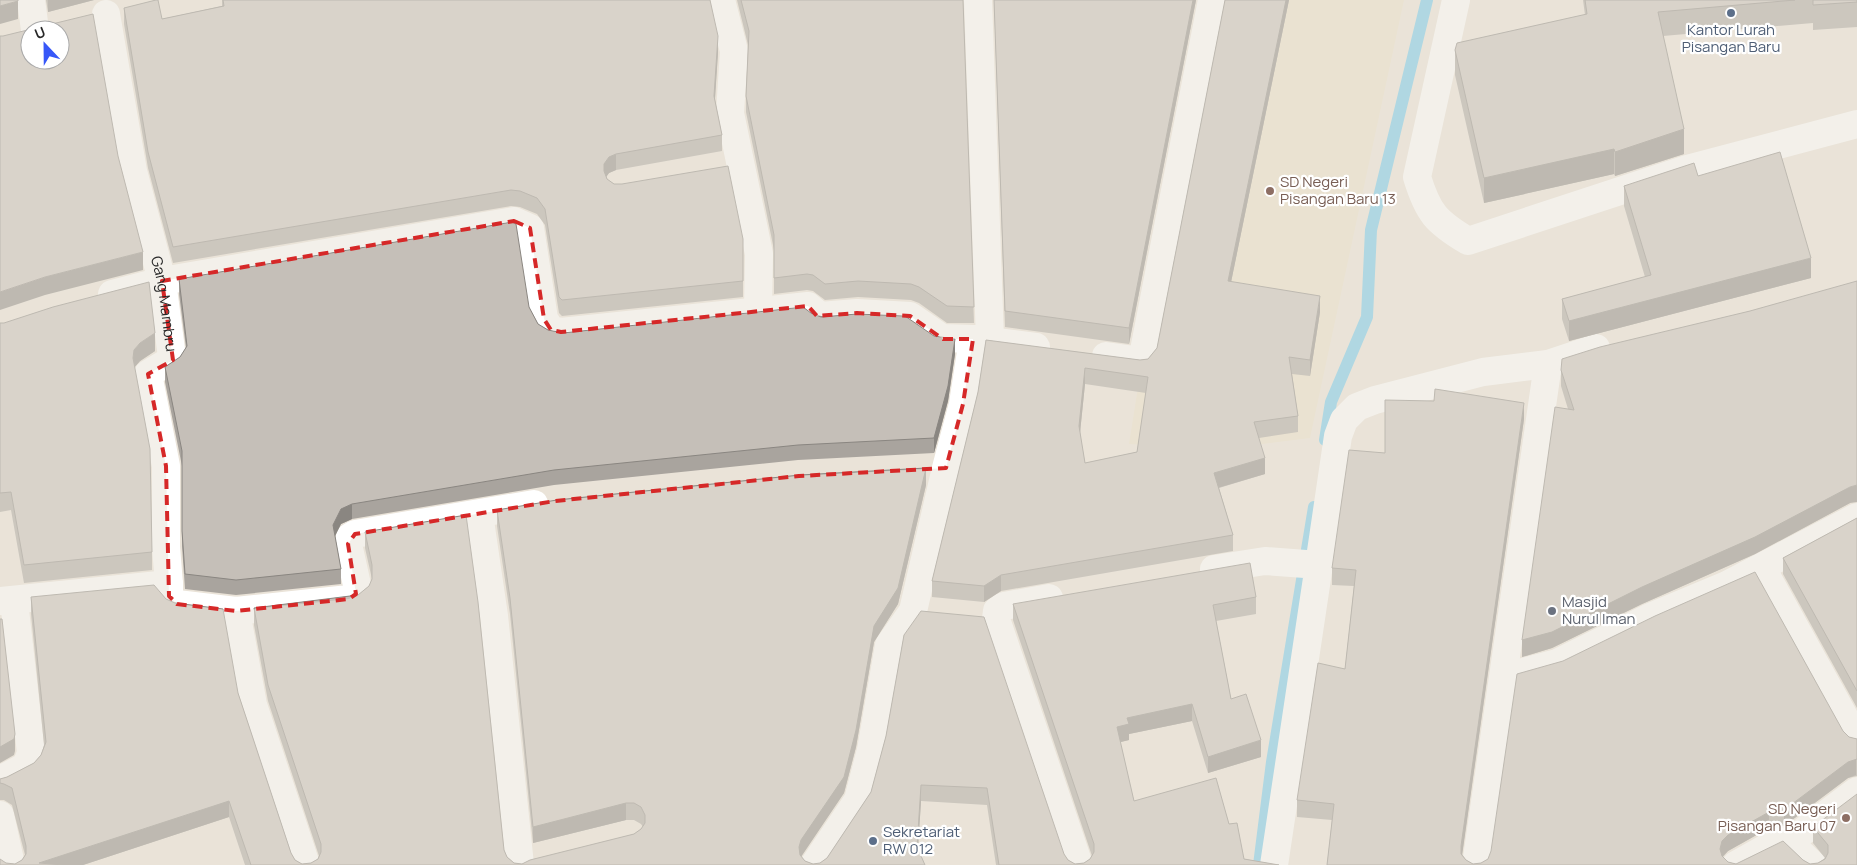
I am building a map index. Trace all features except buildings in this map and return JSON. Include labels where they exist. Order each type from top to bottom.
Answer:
[{"type":"street","points":[[31,0],[47,20]]},
{"type":"street","points":[[720,0],[734,51],[730,113],[759,254],[758,310]]},
{"type":"street","points":[[814,865],[858,800],[871,750],[889,645],[913,611],[946,468],[982,340],[978,0]]},
{"type":"street","points":[[87,300],[162,281],[514,221],[530,228],[544,319],[551,330],[561,332],[808,306],[820,316],[857,313],[910,316],[942,338],[982,340],[1142,361],[1212,0]]},
{"type":"street","points":[[1456,0],[1417,177],[1424,199],[1442,226],[1468,241],[1687,169],[1857,124]]},
{"type":"street","name":"Gang Mambru","points":[[70,23],[118,11],[133,172],[162,281],[172,357],[168,362],[148,374],[166,466],[166,547],[169,584]]},
{"type":"street","points":[[712,169],[740,164]]},
{"type":"street","points":[[1274,865],[1313,565],[1338,436],[1344,420],[1357,407],[1376,400],[1483,372],[1548,364],[1624,342]]},
{"type":"street","points":[[1476,865],[1548,364]]},
{"type":"street","points":[[917,469],[946,468]]},
{"type":"street","points":[[0,780],[26,766],[31,753],[7,601],[28,597],[169,584],[169,596],[177,604],[236,611],[349,599],[356,594],[357,585],[348,544],[350,538],[355,534],[555,501]]},
{"type":"street","points":[[479,514],[494,616],[519,864],[547,856]]},
{"type":"street","points":[[1503,678],[1557,663],[1648,618],[1762,568],[1857,517]]},
{"type":"street","points":[[1187,574],[1265,561],[1313,565]]},
{"type":"street","points":[[1762,568],[1857,740]]},
{"type":"street","points":[[1071,594],[1004,606],[997,611],[996,619],[1079,865]]},
{"type":"street","points":[[236,611],[253,705],[306,865]]},
{"type":"street","points":[[913,611],[941,614]]},
{"type":"street","points":[[968,616],[996,619]]},
{"type":"street","points":[[1736,865],[1777,842],[1789,842],[1857,791]]},
{"type":"street","points":[[0,815],[11,865]]},
{"type":"street","points":[[1789,842],[1813,865]]},
{"type":"highlighted area","points":[[514,221],[530,228],[544,319],[551,330],[561,332],[808,306],[817,316],[857,313],[910,316],[943,339],[973,339],[963,404],[946,468],[799,476],[555,501],[355,534],[348,544],[356,594],[349,599],[236,611],[177,604],[169,596],[166,466],[148,374],[173,360],[162,281]]},
{"type":"shaded area","name":"SD Negeri Pisangan Baru 13","points":[[1216,0],[1404,0],[1310,438],[1220,449],[1129,444],[1139,381]]},
{"type":"waterway","points":[[1325,440],[1331,402],[1367,317],[1371,230],[1427,0]]},
{"type":"waterway","points":[[1259,865],[1272,762],[1314,507]]},
{"type":"place","name":"Kantor Lurah Pisangan Baru","points":[[1731,13]]},
{"type":"place","name":"SD Negeri Pisangan Baru 13","points":[[1270,191]]},
{"type":"place","name":"Masjid Nurul Iman","points":[[1552,611]]},
{"type":"place","name":"SD Negeri Pisangan Baru 07","points":[[1846,818]]},
{"type":"place","name":"Sekretariat RW 012","points":[[873,841]]}]
